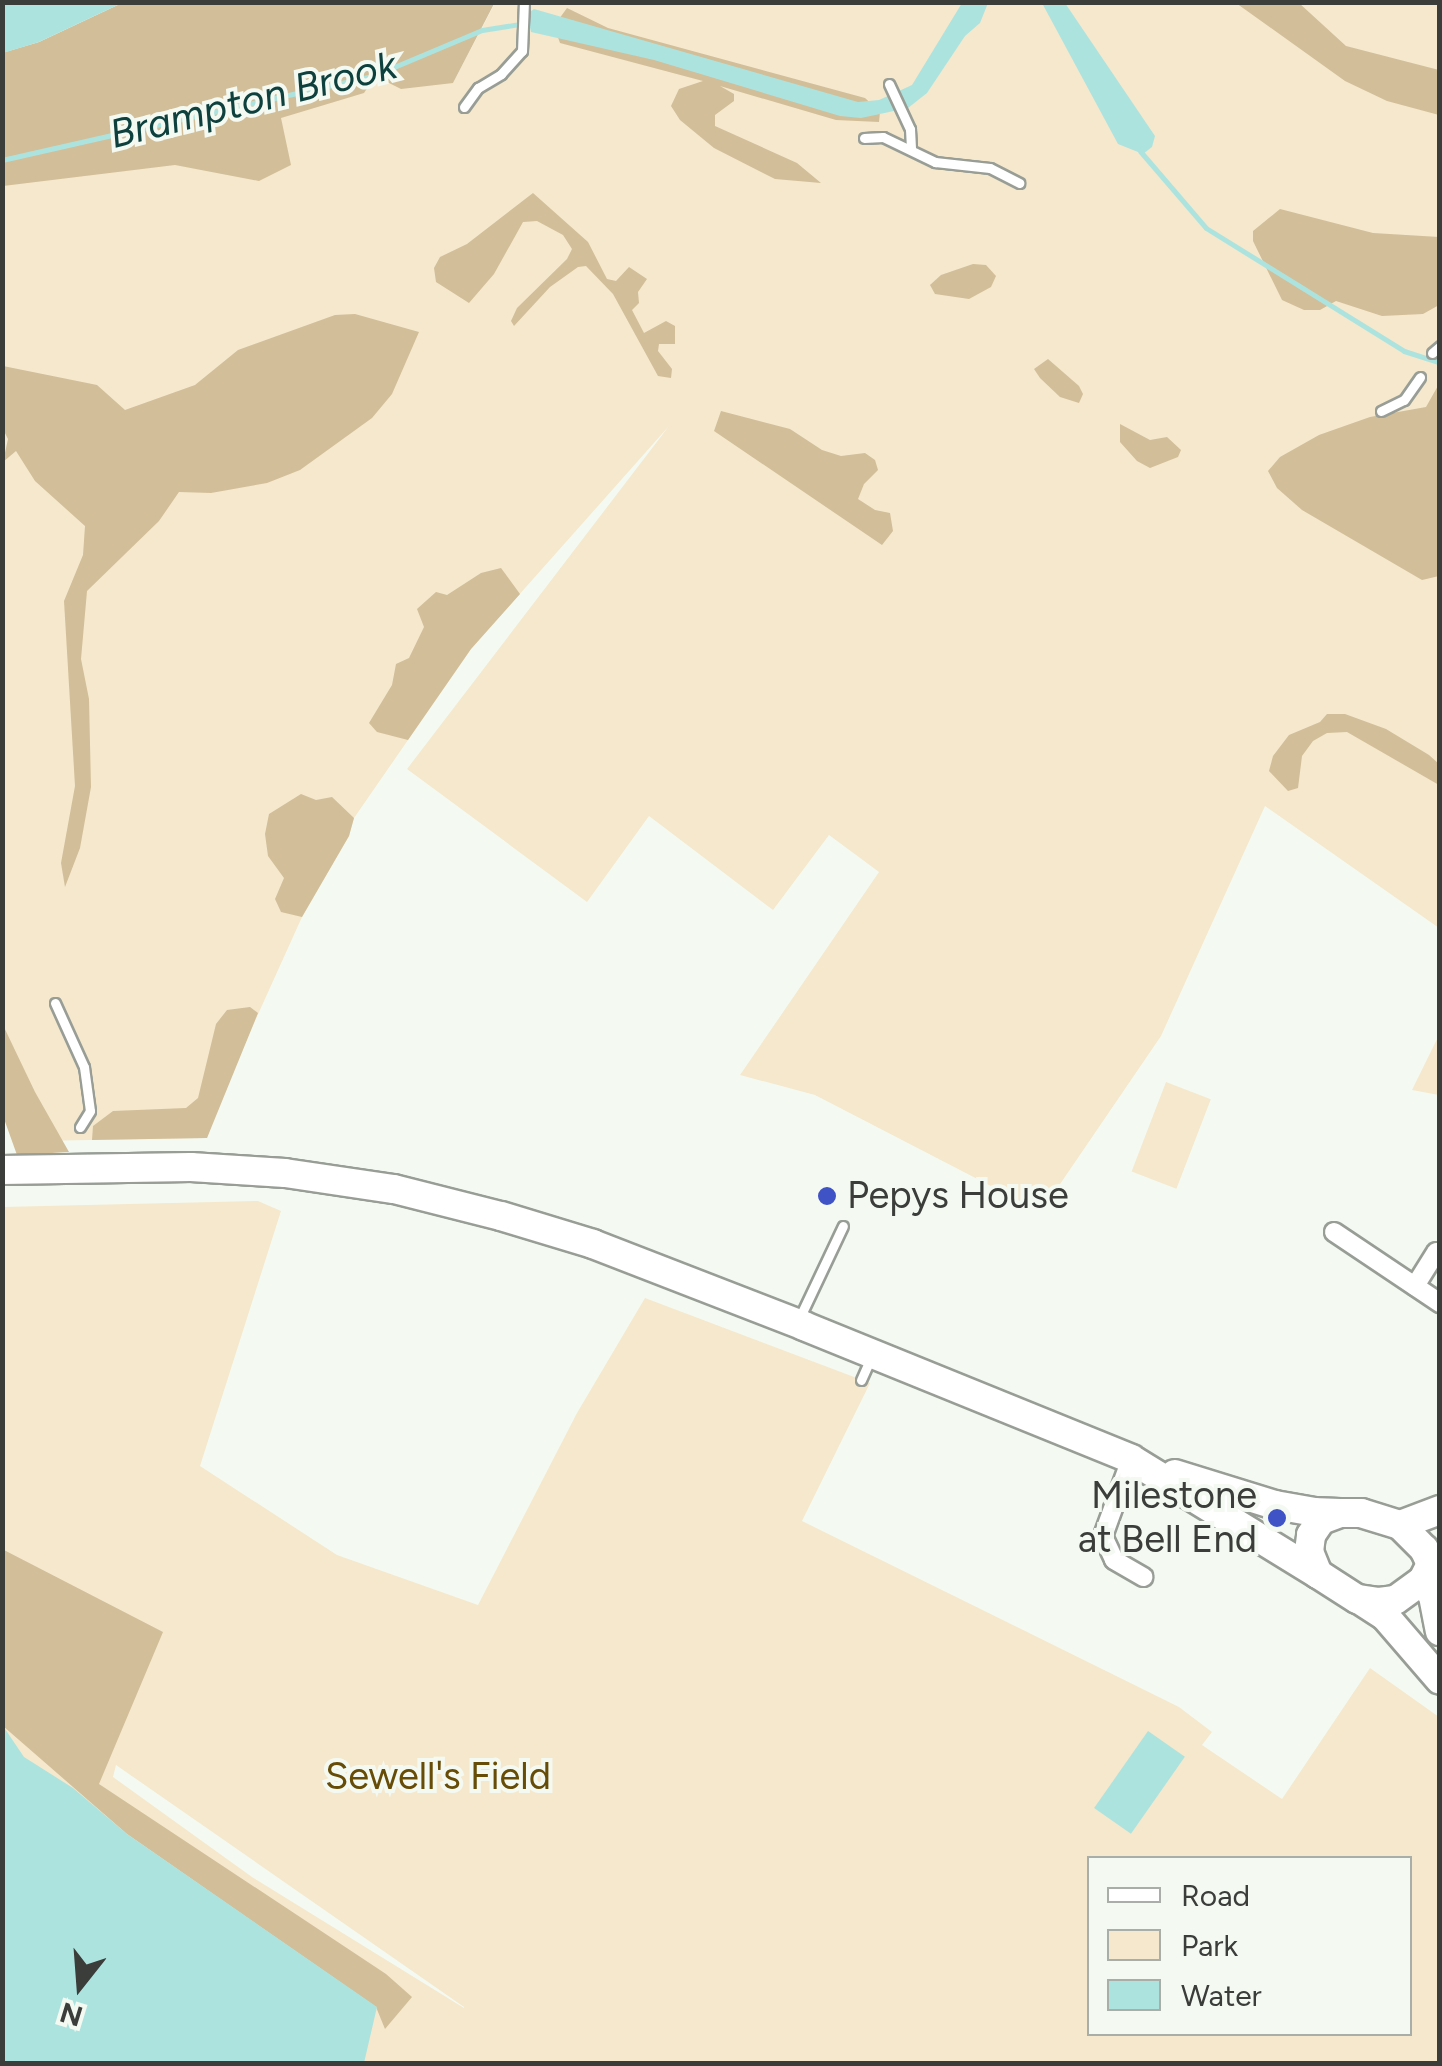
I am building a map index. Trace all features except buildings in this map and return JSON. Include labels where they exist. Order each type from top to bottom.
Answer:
[{"type":"main road","points":[[2,1170],[191,1167],[343,1179],[394,1188],[593,1244],[801,1324],[1134,1461],[1274,1505],[1361,1513],[1400,1525],[1424,1548],[1431,1565],[1440,1631]]},
{"type":"main road","points":[[1134,1461],[1385,1616],[1440,1680]]},
{"type":"main road","points":[[1400,1525],[1440,1510]]},
{"type":"main road","points":[[1318,1574],[1309,1552],[1311,1535],[1321,1520],[1340,1512]]},
{"type":"main road","points":[[1357,1599],[1396,1600],[1431,1565]]},
{"type":"street","points":[[1334,1232],[1440,1303]]},
{"type":"street","points":[[1415,1286],[1436,1252]]},
{"type":"street","points":[[1134,1461],[1103,1536],[1114,1560],[1143,1578]]},
{"type":"lane","points":[[464,107],[478,88],[518,58],[525,43],[524,4]]},
{"type":"lane","points":[[890,84],[906,119],[910,148]]},
{"type":"lane","points":[[864,138],[882,136],[935,162],[990,168],[1019,182]]},
{"type":"lane","points":[[1381,411],[1404,400],[1420,377]]},
{"type":"lane","points":[[55,1003],[84,1067],[90,1111],[80,1128]]},
{"type":"lane","points":[[801,1324],[843,1226]]},
{"type":"lane","points":[[860,1380],[873,1353]]},
{"type":"green space","points":[[495,3],[1439,3],[1439,928],[1265,806],[1161,1036],[1041,1212],[815,1095],[740,1075],[879,872],[829,835],[773,910],[649,816],[587,902],[407,769],[669,426],[471,649],[354,818],[349,836],[302,917],[222,1094],[207,1138],[34,1141],[3,1078],[3,157],[350,62],[453,83]]},
{"type":"green space","points":[[1439,1035],[1439,1095],[1412,1090]]},
{"type":"green space","points":[[1166,1082],[1211,1099],[1176,1189],[1132,1172]]},
{"type":"green space","name":"Sewell's Field","points":[[258,1201],[281,1211],[200,1466],[337,1555],[478,1605],[577,1413],[645,1298],[870,1383],[802,1521],[1179,1707],[1212,1732],[1202,1745],[1282,1799],[1370,1668],[1439,1717],[1439,2063],[3,2063],[2,1207]],"holes":[[[116,1765],[464,2007],[252,1877],[113,1777]]]},
{"type":"shaded area","points":[[495,2],[453,83],[401,89],[375,76],[364,93],[281,118],[291,165],[259,181],[175,165],[3,186],[2,53],[39,42],[122,3]]},
{"type":"shaded area","points":[[1236,3],[1299,3],[1346,46],[1439,70],[1439,115],[1387,101],[1345,81]]},
{"type":"shaded area","points":[[567,8],[608,28],[865,98],[880,112],[879,122],[836,120],[720,86],[734,94],[734,101],[715,115],[715,126],[797,163],[821,183],[775,179],[714,148],[680,120],[671,106],[679,89],[703,81],[560,43],[554,26]]},
{"type":"shaded area","points":[[533,193],[588,242],[607,279],[616,281],[629,267],[647,279],[638,292],[639,303],[632,310],[644,333],[666,321],[675,326],[675,344],[659,344],[658,351],[672,369],[671,378],[658,376],[613,294],[586,266],[578,267],[550,287],[514,326],[511,321],[517,308],[567,259],[572,249],[563,235],[537,221],[523,222],[494,274],[469,303],[436,282],[434,268],[440,257],[467,244]]},
{"type":"shaded area","points":[[1280,209],[1373,233],[1439,237],[1439,305],[1423,314],[1382,316],[1336,301],[1320,310],[1304,310],[1282,300],[1253,241],[1253,231]]},
{"type":"shaded area","points":[[973,264],[986,265],[996,276],[991,287],[969,299],[935,294],[930,285],[941,275]]},
{"type":"shaded area","points":[[355,314],[419,332],[392,394],[372,418],[300,470],[267,483],[211,493],[179,492],[159,521],[87,591],[81,659],[89,699],[91,787],[80,848],[65,887],[61,863],[75,786],[64,601],[83,555],[85,526],[35,481],[16,451],[3,462],[8,439],[3,429],[3,366],[97,385],[125,410],[195,385],[238,350],[335,315]]},
{"type":"shaded area","points":[[1048,359],[1079,386],[1083,394],[1079,403],[1060,397],[1040,378],[1034,369]]},
{"type":"shaded area","points":[[1439,384],[1439,576],[1422,580],[1302,510],[1277,488],[1268,471],[1280,457],[1319,435],[1370,417],[1426,407]]},
{"type":"shaded area","points":[[721,411],[790,429],[822,450],[841,456],[865,453],[875,460],[878,470],[864,484],[858,499],[875,510],[890,513],[893,531],[882,545],[714,431]]},
{"type":"shaded area","points":[[1120,424],[1150,440],[1167,437],[1181,450],[1178,457],[1150,468],[1137,461],[1120,442]]},
{"type":"shaded area","points":[[501,568],[520,594],[471,649],[408,740],[377,732],[369,723],[392,685],[396,664],[409,658],[424,627],[417,609],[436,592],[447,595],[481,573]]},
{"type":"shaded area","points":[[1327,714],[1345,714],[1386,729],[1429,755],[1439,764],[1439,785],[1347,732],[1327,733],[1313,741],[1302,756],[1298,788],[1288,791],[1269,771],[1273,756],[1289,735],[1320,722]]},
{"type":"shaded area","points":[[301,794],[316,800],[332,797],[354,818],[349,836],[302,917],[281,912],[275,899],[284,878],[268,856],[265,834],[269,814]]},
{"type":"shaded area","points":[[250,1007],[258,1013],[207,1138],[92,1140],[93,1126],[113,1111],[186,1108],[198,1098],[216,1024],[227,1010]]},
{"type":"shaded area","points":[[2,1023],[69,1152],[17,1155],[3,1116]]},
{"type":"shaded area","points":[[2,1549],[163,1632],[99,1784],[386,1974],[412,1997],[385,2029],[376,2007],[127,1834],[3,1726]]},
{"type":"water","points":[[3,2],[122,3],[39,42],[3,53]]},
{"type":"water","points":[[962,3],[988,3],[980,23],[965,36],[927,93],[908,108],[861,118],[840,116],[654,60],[531,32],[527,14],[534,9],[858,102],[879,100],[912,85]]},
{"type":"water","points":[[1042,3],[1065,3],[1155,136],[1152,147],[1143,154],[1118,144]]},
{"type":"water","points":[[3,1726],[24,1757],[73,1788],[127,1834],[377,2007],[364,2063],[3,2063]]},
{"type":"water","points":[[1148,1731],[1185,1757],[1131,1834],[1094,1808]]},
{"type":"waterway","name":"Brampton Brook","points":[[2,160],[375,75],[482,30],[521,24]]},
{"type":"waterway","points":[[1140,151],[1206,228],[1404,351],[1440,363]]},
{"type":"place","name":"Pepys House","points":[[827,1196]]},
{"type":"place","name":"Milestone at Bell End","points":[[1277,1518]]}]
